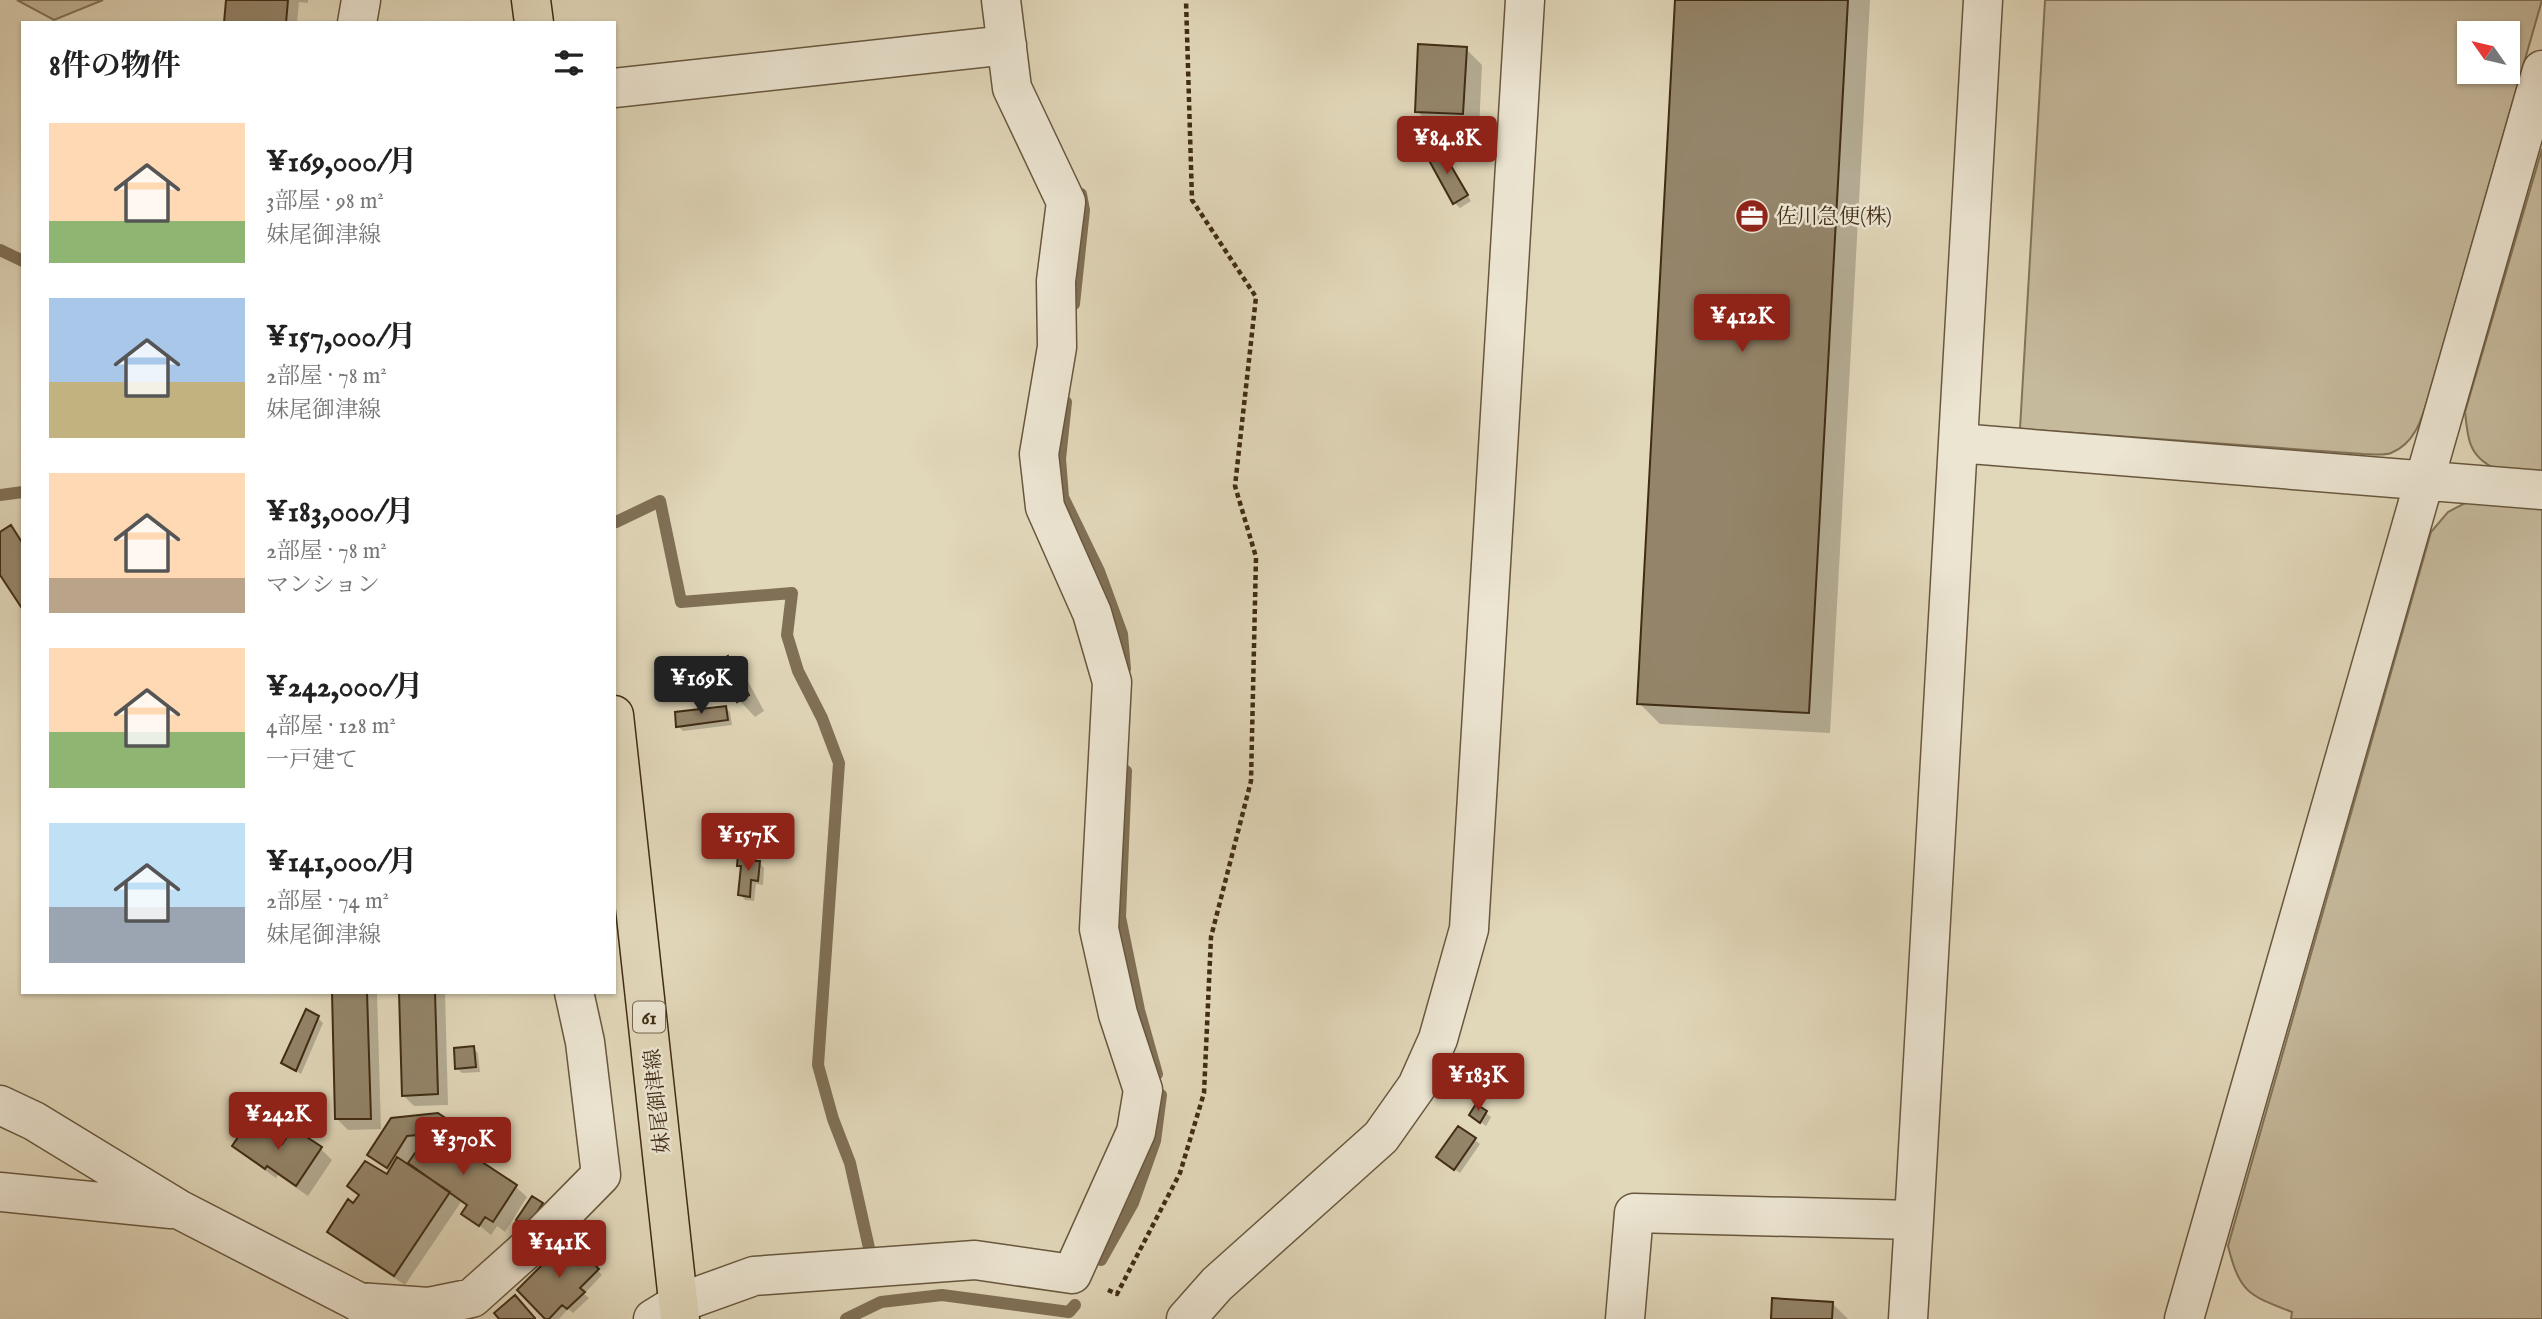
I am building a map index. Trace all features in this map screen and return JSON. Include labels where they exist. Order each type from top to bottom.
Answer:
[{"type":"main road","points":[[531,0],[534,21]]},
{"type":"main road","name":"妹尾御津線","points":[[616,749],[626,920],[671,1314]]},
{"type":"street","points":[[357,21],[361,0]]},
{"type":"street","points":[[671,1314],[754,1276],[975,1260],[1072,1273],[1136,1132],[1143,1090],[1118,1014],[1099,929],[1112,682],[1092,613],[1045,507],[1040,454],[1057,347],[1056,281],[1066,202],[1012,88],[1001,0]]},
{"type":"street","points":[[1186,1319],[1217,1284],[1381,1137],[1417,1086],[1438,1039],[1469,929],[1525,0]]},
{"type":"street","points":[[1908,1319],[1983,0]]},
{"type":"street","points":[[616,88],[1007,45]]},
{"type":"street","points":[[2184,1319],[2542,70]]},
{"type":"street","points":[[1958,443],[2542,489]]},
{"type":"street","points":[[358,1302],[428,1307],[472,1298],[539,1238],[601,1175],[585,1042],[574,994]]},
{"type":"street","points":[[0,1105],[34,1121],[180,1210],[392,1319]]},
{"type":"street","points":[[0,1192],[180,1210]]},
{"type":"street","points":[[1625,1319],[1634,1213],[1914,1220]]},
{"type":"path","points":[[1072,1273],[1117,1294],[1180,1173],[1204,1093],[1211,937],[1251,781],[1256,557],[1236,486],[1256,298],[1192,200],[1186,0]]},
{"type":"shaded area","points":[[17,0],[103,0],[54,20]]},
{"type":"shaded area","points":[[2045,0],[2542,0],[2520,77],[2520,21],[2457,21],[2457,84],[2518,84],[2419,424],[2408,441],[2391,453],[2363,454],[2020,429]]},
{"type":"shaded area","points":[[2542,149],[2542,477],[2498,470],[2480,459],[2469,439],[2465,412]]},
{"type":"shaded area","points":[[2467,502],[2542,509],[2542,1319],[2291,1319],[2292,1312],[2265,1301],[2248,1290],[2237,1274],[2228,1246],[2431,532],[2448,512]]},
{"type":"building","points":[[226,0],[288,0],[286,21],[224,21]]},
{"type":"building","points":[[1675,0],[1848,0],[1809,713],[1637,704]]},
{"type":"building","points":[[1418,44],[1467,47],[1463,114],[1415,112]]},
{"type":"building","points":[[1440,147],[1468,195],[1453,204],[1426,155]]},
{"type":"building","points":[[11,525],[21,541],[21,607],[0,575],[0,532]]},
{"type":"building","points":[[728,656],[749,695],[737,702],[716,663]]},
{"type":"building","points":[[714,658],[716,683],[687,685],[686,660]]},
{"type":"building","points":[[726,706],[728,720],[676,727],[675,712]]},
{"type":"building","points":[[738,854],[756,856],[755,861],[760,861],[758,881],[751,880],[750,897],[738,895],[741,866],[737,866]]},
{"type":"building","points":[[332,994],[367,994],[371,1119],[335,1119]]},
{"type":"building","points":[[399,994],[435,994],[438,1094],[402,1096]]},
{"type":"building","points":[[306,1009],[319,1016],[296,1071],[281,1063]]},
{"type":"building","points":[[474,1046],[476,1067],[455,1069],[454,1048]]},
{"type":"building","points":[[1476,1104],[1487,1111],[1480,1123],[1469,1115]]},
{"type":"building","points":[[438,1113],[453,1123],[448,1130],[437,1132],[432,1129],[428,1134],[407,1136],[387,1168],[367,1155],[391,1118]]},
{"type":"building","points":[[249,1121],[282,1144],[293,1128],[322,1147],[296,1186],[232,1146]]},
{"type":"building","points":[[1458,1126],[1476,1138],[1454,1170],[1436,1157]]},
{"type":"building","points":[[432,1129],[517,1185],[493,1222],[485,1217],[479,1226],[461,1214],[467,1205],[408,1163]]},
{"type":"building","points":[[397,1157],[450,1192],[394,1276],[327,1232],[348,1199],[353,1203],[359,1195],[347,1186],[365,1161],[387,1174]]},
{"type":"building","points":[[532,1196],[543,1203],[527,1227],[516,1220]]},
{"type":"building","points":[[569,1238],[599,1269],[580,1288],[585,1292],[567,1309],[562,1305],[549,1319],[545,1319],[517,1290]]},
{"type":"building","points":[[515,1295],[535,1319],[499,1319],[494,1313]]},
{"type":"building","points":[[1772,1298],[1833,1302],[1832,1319],[1771,1319]]},
{"type":"waterway","points":[[1074,304],[1084,210],[1081,194]]},
{"type":"waterway","points":[[0,250],[21,260]]},
{"type":"waterway","points":[[1066,402],[1060,459],[1063,497],[1099,571],[1122,634],[1125,669]]},
{"type":"waterway","points":[[0,495],[21,492]]},
{"type":"waterway","points":[[616,522],[660,501],[681,602],[792,593],[787,635],[798,671],[822,718],[839,763],[818,1065],[833,1119],[850,1163],[869,1248]]},
{"type":"waterway","points":[[1126,771],[1120,917],[1139,1010],[1157,1074]]},
{"type":"waterway","points":[[1101,1260],[1133,1203],[1155,1141],[1161,1095]]},
{"type":"waterway","points":[[846,1319],[881,1302],[942,1295],[1069,1312],[1075,1305]]},
{"type":"place","name":"佐川急便(株)","points":[[1752,216]]}]
